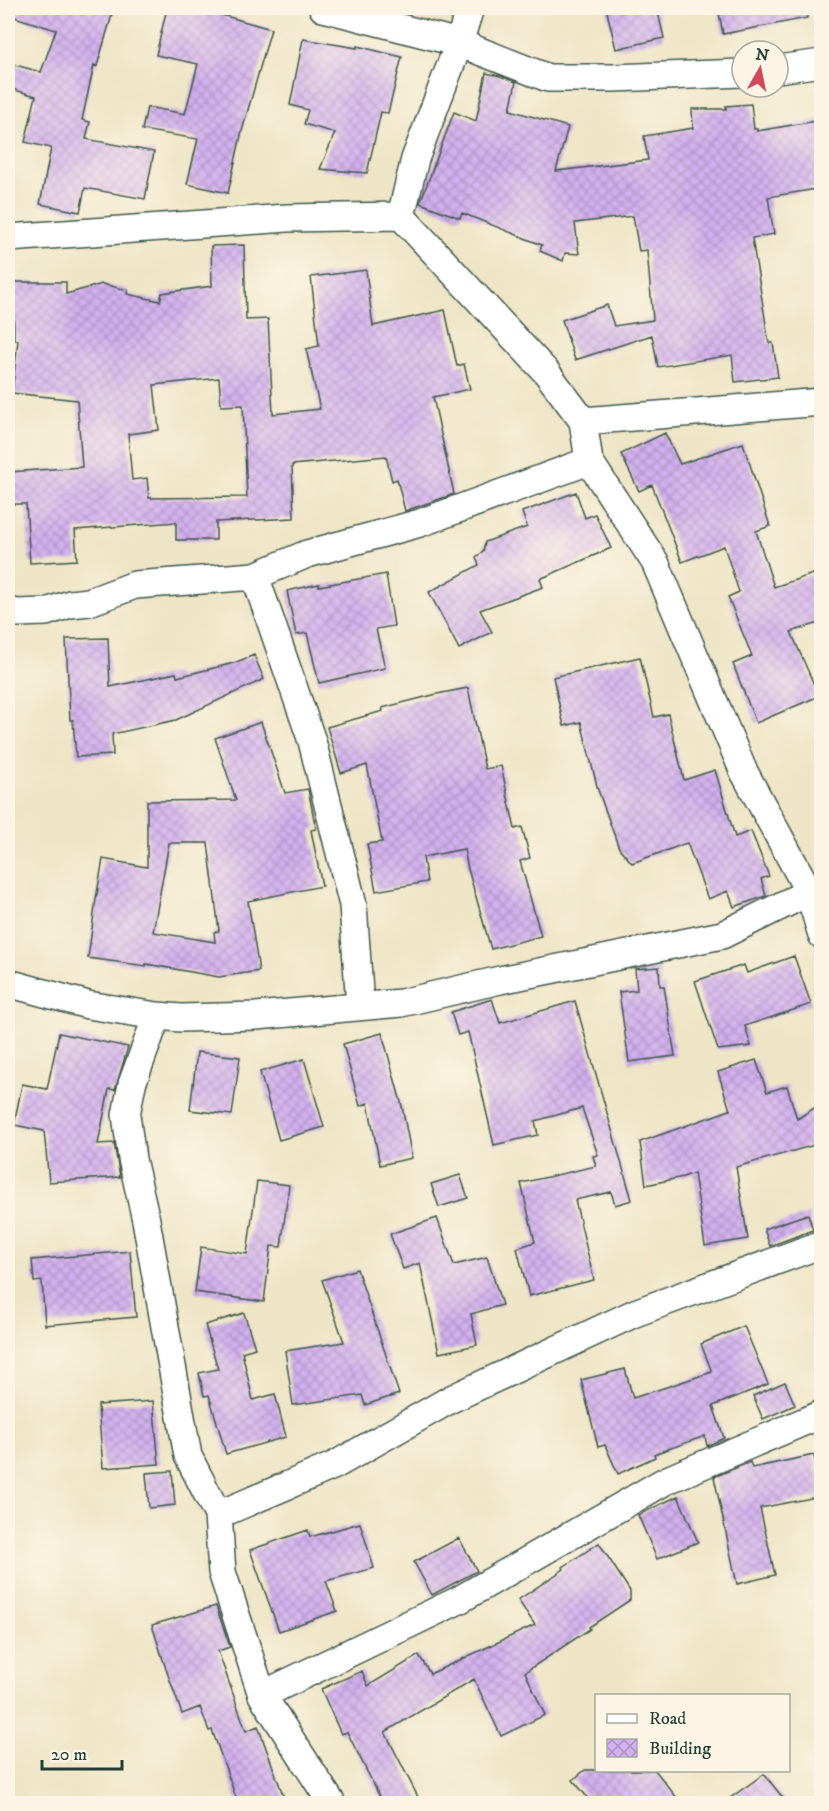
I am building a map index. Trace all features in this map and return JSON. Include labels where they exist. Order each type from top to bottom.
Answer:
[{"type":"street","points":[[323,8],[459,43],[549,78],[730,73]]},
{"type":"street","points":[[401,216],[415,159],[470,8]]},
{"type":"street","points":[[790,67],[822,63]]},
{"type":"street","points":[[8,238],[287,218],[401,216],[547,373],[583,422],[589,461],[655,562],[743,770],[809,892],[822,935]]},
{"type":"street","points":[[583,422],[822,402]]},
{"type":"street","points":[[8,611],[46,612],[70,604],[89,602],[135,585],[255,576],[307,554],[420,523],[589,461]]},
{"type":"street","points":[[255,576],[312,741],[353,905],[360,1006]]},
{"type":"street","points":[[8,983],[88,1005],[181,1018],[256,1016],[401,1003],[500,980],[722,935],[809,892]]},
{"type":"street","points":[[157,1016],[132,1084],[126,1114],[132,1159],[146,1220],[188,1456],[218,1515],[222,1572],[262,1695],[331,1802]]},
{"type":"street","points":[[218,1515],[335,1465],[451,1399],[635,1313],[822,1244]]},
{"type":"street","points":[[262,1695],[459,1600],[665,1481],[822,1414]]},
{"type":"building","points":[[8,8],[114,8],[97,66],[94,65],[82,120],[90,122],[86,139],[154,152],[145,199],[85,188],[80,212],[40,204],[51,148],[25,142],[36,96],[8,88],[8,63],[41,72],[56,30],[8,15]]},
{"type":"building","points":[[167,8],[188,8],[271,29],[242,131],[228,193],[187,184],[198,139],[142,130],[147,107],[185,114],[198,64],[156,55]]},
{"type":"building","points":[[606,8],[657,8],[664,38],[616,49]]},
{"type":"building","points":[[718,8],[806,8],[807,18],[723,34]]},
{"type":"building","points":[[303,39],[357,48],[357,46],[402,57],[388,113],[381,112],[367,173],[320,169],[335,133],[304,124],[308,110],[290,105]]},
{"type":"building","points":[[486,73],[516,82],[510,110],[568,127],[556,171],[648,160],[644,136],[693,128],[692,109],[726,109],[726,106],[751,104],[754,129],[757,131],[822,120],[822,188],[768,197],[774,234],[752,238],[769,343],[773,343],[778,377],[735,382],[732,355],[658,367],[652,335],[575,360],[562,320],[607,305],[614,326],[653,320],[647,250],[639,251],[633,216],[575,223],[579,254],[565,253],[563,261],[540,251],[542,245],[462,213],[460,218],[420,203],[454,112],[476,121]]},
{"type":"building","points":[[244,245],[246,320],[268,319],[273,414],[320,409],[306,349],[319,346],[311,277],[366,270],[373,326],[445,310],[457,366],[464,364],[470,389],[433,397],[454,494],[405,511],[397,479],[392,481],[386,456],[292,465],[294,518],[216,522],[216,540],[176,540],[176,522],[75,530],[77,560],[30,563],[26,504],[8,504],[8,472],[82,467],[77,400],[12,393],[18,340],[14,340],[13,282],[66,282],[66,294],[102,284],[128,290],[127,294],[160,301],[162,293],[212,286],[211,246]],"holes":[[[219,378],[221,406],[243,405],[247,497],[149,498],[147,478],[132,480],[128,434],[159,430],[154,385]]]},
{"type":"building","points":[[665,433],[680,464],[743,443],[770,526],[756,531],[774,587],[822,571],[822,622],[791,632],[819,696],[756,723],[733,664],[752,656],[728,597],[739,592],[724,546],[682,562],[652,485],[639,491],[621,454]]},
{"type":"building","points":[[576,492],[585,518],[595,514],[611,548],[540,579],[543,587],[480,610],[492,632],[459,649],[429,592],[479,565],[476,557],[483,552],[485,542],[527,527],[522,512]]},
{"type":"building","points":[[386,574],[394,626],[376,629],[385,668],[319,683],[307,633],[296,635],[287,591]]},
{"type":"building","points":[[108,638],[110,687],[176,673],[177,677],[234,663],[254,655],[264,679],[176,720],[112,734],[113,755],[76,757],[73,720],[70,720],[66,639]]},
{"type":"building","points":[[640,657],[654,717],[668,714],[684,780],[715,770],[735,837],[751,831],[769,876],[761,879],[766,896],[734,907],[728,891],[708,899],[687,843],[632,863],[619,848],[598,790],[581,722],[564,726],[553,677]]},
{"type":"building","points":[[468,688],[485,769],[501,766],[515,829],[522,827],[530,858],[520,861],[541,936],[491,949],[464,849],[423,857],[427,882],[376,891],[367,844],[382,842],[367,765],[341,773],[327,727],[383,711],[382,708]]},
{"type":"building","points":[[261,722],[285,793],[308,789],[316,829],[311,830],[322,886],[248,901],[259,971],[219,977],[146,964],[146,966],[88,958],[103,859],[147,867],[147,801],[236,800],[215,738]],"holes":[[[169,843],[208,843],[219,931],[214,932],[215,942],[153,932]]]},
{"type":"building","points":[[794,956],[811,1004],[745,1026],[751,1046],[718,1050],[695,981],[744,965],[747,973]]},
{"type":"building","points":[[659,967],[660,986],[664,986],[675,1056],[629,1062],[619,992],[637,990],[635,969]]},
{"type":"building","points":[[492,999],[500,1023],[575,1001],[632,1200],[615,1205],[611,1192],[575,1200],[594,1280],[529,1296],[517,1248],[535,1242],[521,1183],[596,1166],[593,1156],[598,1155],[582,1108],[535,1121],[538,1135],[494,1145],[468,1032],[458,1035],[451,1012]]},
{"type":"building","points":[[59,1033],[128,1047],[115,1090],[109,1089],[98,1144],[114,1143],[120,1177],[49,1182],[44,1131],[14,1125],[22,1084],[47,1089]]},
{"type":"building","points":[[382,1033],[402,1106],[412,1158],[380,1165],[368,1103],[360,1106],[343,1044]]},
{"type":"building","points":[[197,1052],[240,1057],[232,1115],[190,1110]]},
{"type":"building","points":[[304,1059],[324,1127],[279,1140],[260,1072]]},
{"type":"building","points":[[756,1060],[767,1092],[787,1086],[797,1119],[822,1103],[822,1143],[736,1167],[748,1239],[705,1246],[694,1173],[646,1185],[640,1142],[730,1110],[718,1072]]},
{"type":"building","points":[[460,1175],[468,1198],[439,1207],[431,1184]]},
{"type":"building","points":[[257,1181],[289,1185],[281,1247],[271,1246],[264,1302],[195,1292],[201,1247],[247,1254]]},
{"type":"building","points":[[808,1214],[813,1230],[770,1246],[764,1229]]},
{"type":"building","points":[[437,1218],[454,1265],[487,1257],[502,1305],[471,1314],[477,1345],[439,1353],[420,1263],[403,1269],[390,1234]]},
{"type":"building","points":[[130,1251],[136,1317],[45,1325],[42,1281],[34,1282],[32,1260]]},
{"type":"building","points":[[357,1269],[399,1394],[365,1405],[362,1395],[293,1405],[285,1351],[344,1342],[322,1280]]},
{"type":"building","points":[[244,1313],[255,1348],[242,1352],[253,1400],[275,1394],[286,1437],[226,1454],[209,1395],[204,1396],[199,1373],[218,1369],[205,1325]]},
{"type":"building","points":[[744,1326],[768,1384],[713,1406],[724,1438],[707,1446],[705,1436],[654,1454],[655,1457],[618,1474],[605,1445],[598,1447],[581,1380],[625,1369],[633,1398],[712,1372],[701,1344]]},
{"type":"building","points":[[785,1382],[795,1405],[763,1419],[753,1396]]},
{"type":"building","points":[[153,1401],[159,1464],[103,1468],[98,1405]]},
{"type":"building","points":[[814,1455],[822,1496],[760,1508],[775,1575],[737,1584],[714,1477],[750,1462],[752,1468]]},
{"type":"building","points":[[172,1471],[175,1505],[149,1508],[146,1473]]},
{"type":"building","points":[[678,1496],[698,1542],[657,1559],[638,1515]]},
{"type":"building","points":[[360,1523],[374,1568],[326,1581],[337,1611],[279,1631],[250,1550],[308,1530],[310,1537]]},
{"type":"building","points":[[459,1538],[477,1571],[432,1595],[414,1562]]},
{"type":"building","points":[[599,1543],[630,1591],[630,1600],[525,1672],[545,1715],[501,1736],[474,1679],[385,1732],[421,1803],[383,1803],[347,1732],[341,1734],[321,1689],[362,1671],[368,1686],[419,1655],[430,1674],[535,1625],[518,1600]]},
{"type":"building","points":[[216,1606],[230,1647],[218,1651],[246,1731],[258,1726],[286,1803],[238,1803],[212,1730],[209,1731],[200,1707],[182,1714],[166,1669],[152,1625]]},
{"type":"building","points":[[585,1770],[657,1772],[681,1803],[592,1803],[573,1780]]},
{"type":"building","points":[[764,1774],[787,1803],[723,1803]]}]
